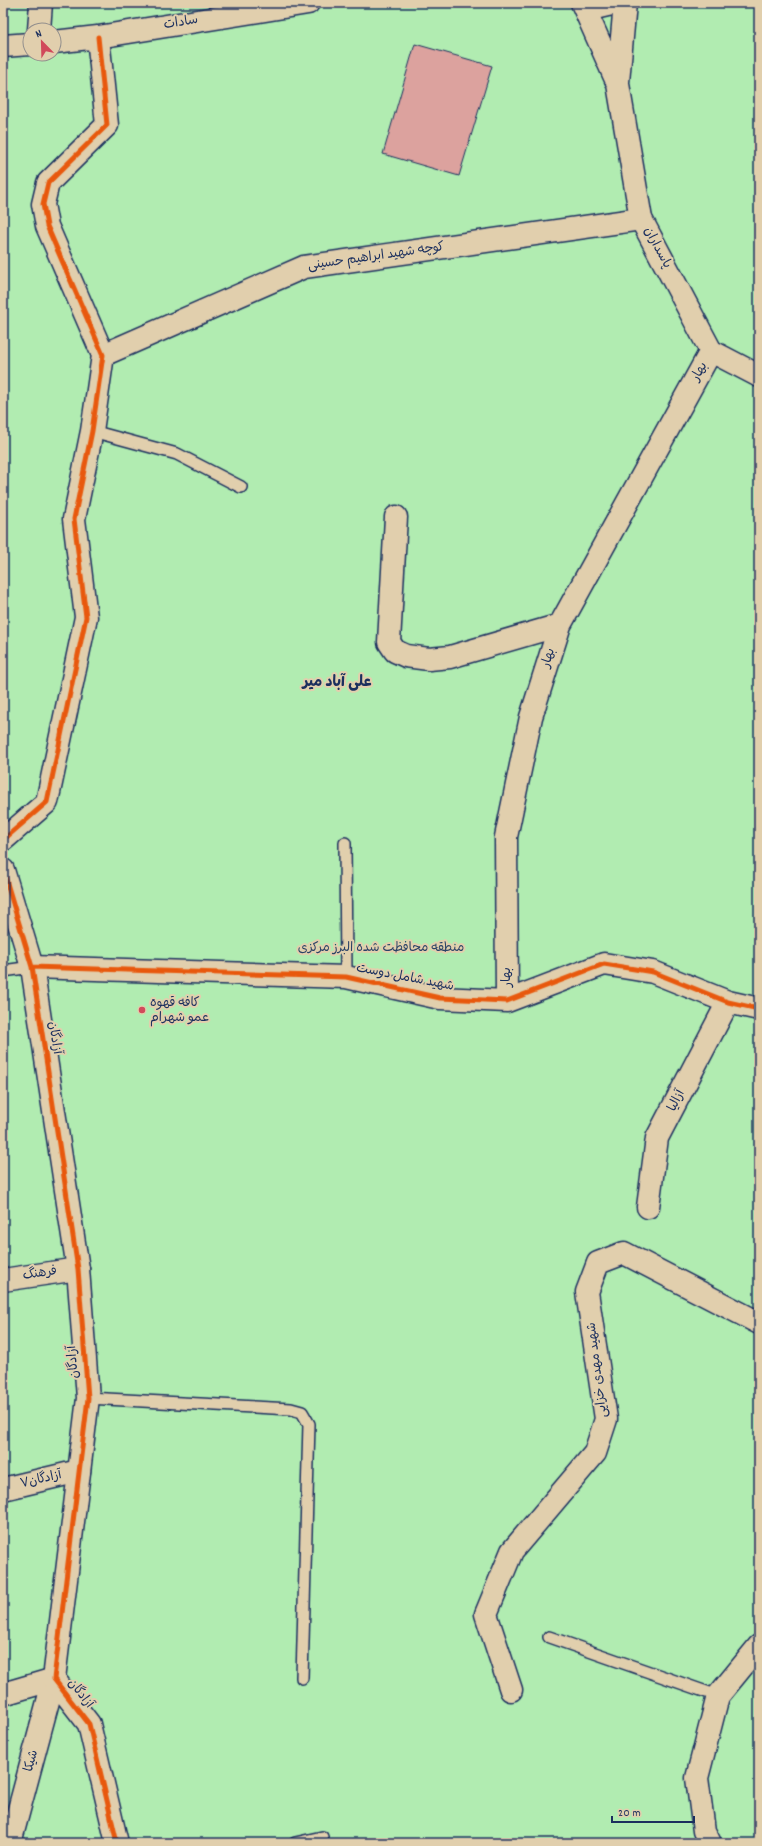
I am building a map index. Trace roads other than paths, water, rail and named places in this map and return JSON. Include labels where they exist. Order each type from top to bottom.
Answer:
[{"type":"street","points":[[40,22],[41,3]]},
{"type":"street","name":"سادات","points":[[62,41],[98,37],[308,3]]},
{"type":"street","points":[[582,3],[618,84]]},
{"type":"street","points":[[586,3],[599,7],[616,3]]},
{"type":"street","points":[[618,84],[625,3]]},
{"type":"street","points":[[3,840],[47,802],[86,617],[74,519],[92,432],[103,355],[46,226],[43,204],[48,184],[107,124],[98,37]]},
{"type":"street","points":[[3,46],[22,45]]},
{"type":"street","name":"پاسداران","points":[[618,84],[641,219],[711,351]]},
{"type":"street","name":"کوچه شهید ابراهیم حسینی","points":[[103,355],[304,267],[641,219]]},
{"type":"street","points":[[711,351],[759,376]]},
{"type":"street","name":"بهار","points":[[507,1001],[506,837],[531,718],[560,625],[711,351]]},
{"type":"street","points":[[396,517],[389,642],[395,651],[418,659],[450,657],[560,625]]},
{"type":"street","name":"آزادگان","points":[[3,870],[32,967],[78,1269],[88,1398],[54,1679],[89,1724],[117,1843]]},
{"type":"street","name":"شهید شامل دوست","points":[[32,967],[346,977],[440,998],[507,1001],[604,964],[653,972],[728,1002],[759,1009]]},
{"type":"street","name":"آزالیا","points":[[648,1207],[657,1138],[728,1002]]},
{"type":"street","name":"شهید مهدی خزایی","points":[[511,1690],[486,1614],[512,1550],[595,1453],[606,1419],[588,1292],[598,1263],[624,1253],[759,1323]]},
{"type":"street","name":"فرهنگ","points":[[3,1280],[78,1269]]},
{"type":"street","name":"آزادگان۷","points":[[3,1489],[79,1471]]},
{"type":"street","points":[[710,1843],[704,1831],[697,1778],[718,1696],[759,1646]]},
{"type":"street","points":[[3,1694],[54,1679]]},
{"type":"street","name":"شیکا","points":[[10,1843],[54,1679]]},
{"type":"lane","points":[[92,432],[177,454],[241,487]]},
{"type":"lane","points":[[345,843],[346,977]]},
{"type":"lane","points":[[3,971],[32,967]]},
{"type":"lane","points":[[88,1398],[291,1409],[302,1412],[309,1424],[302,1678]]},
{"type":"lane","points":[[549,1637],[718,1696]]},
{"type":"lane","points":[[295,1843],[322,1837]]},
{"type":"place","name":"کافه قهوه عمو شهرام","points":[[142,1010]]},
{"type":"district","name":"علی آباد میر","points":[[337,683]]},
{"type":"park label","name":"منطقه محافظت شده البرز مرکزی","points":[[381,948]]}]
